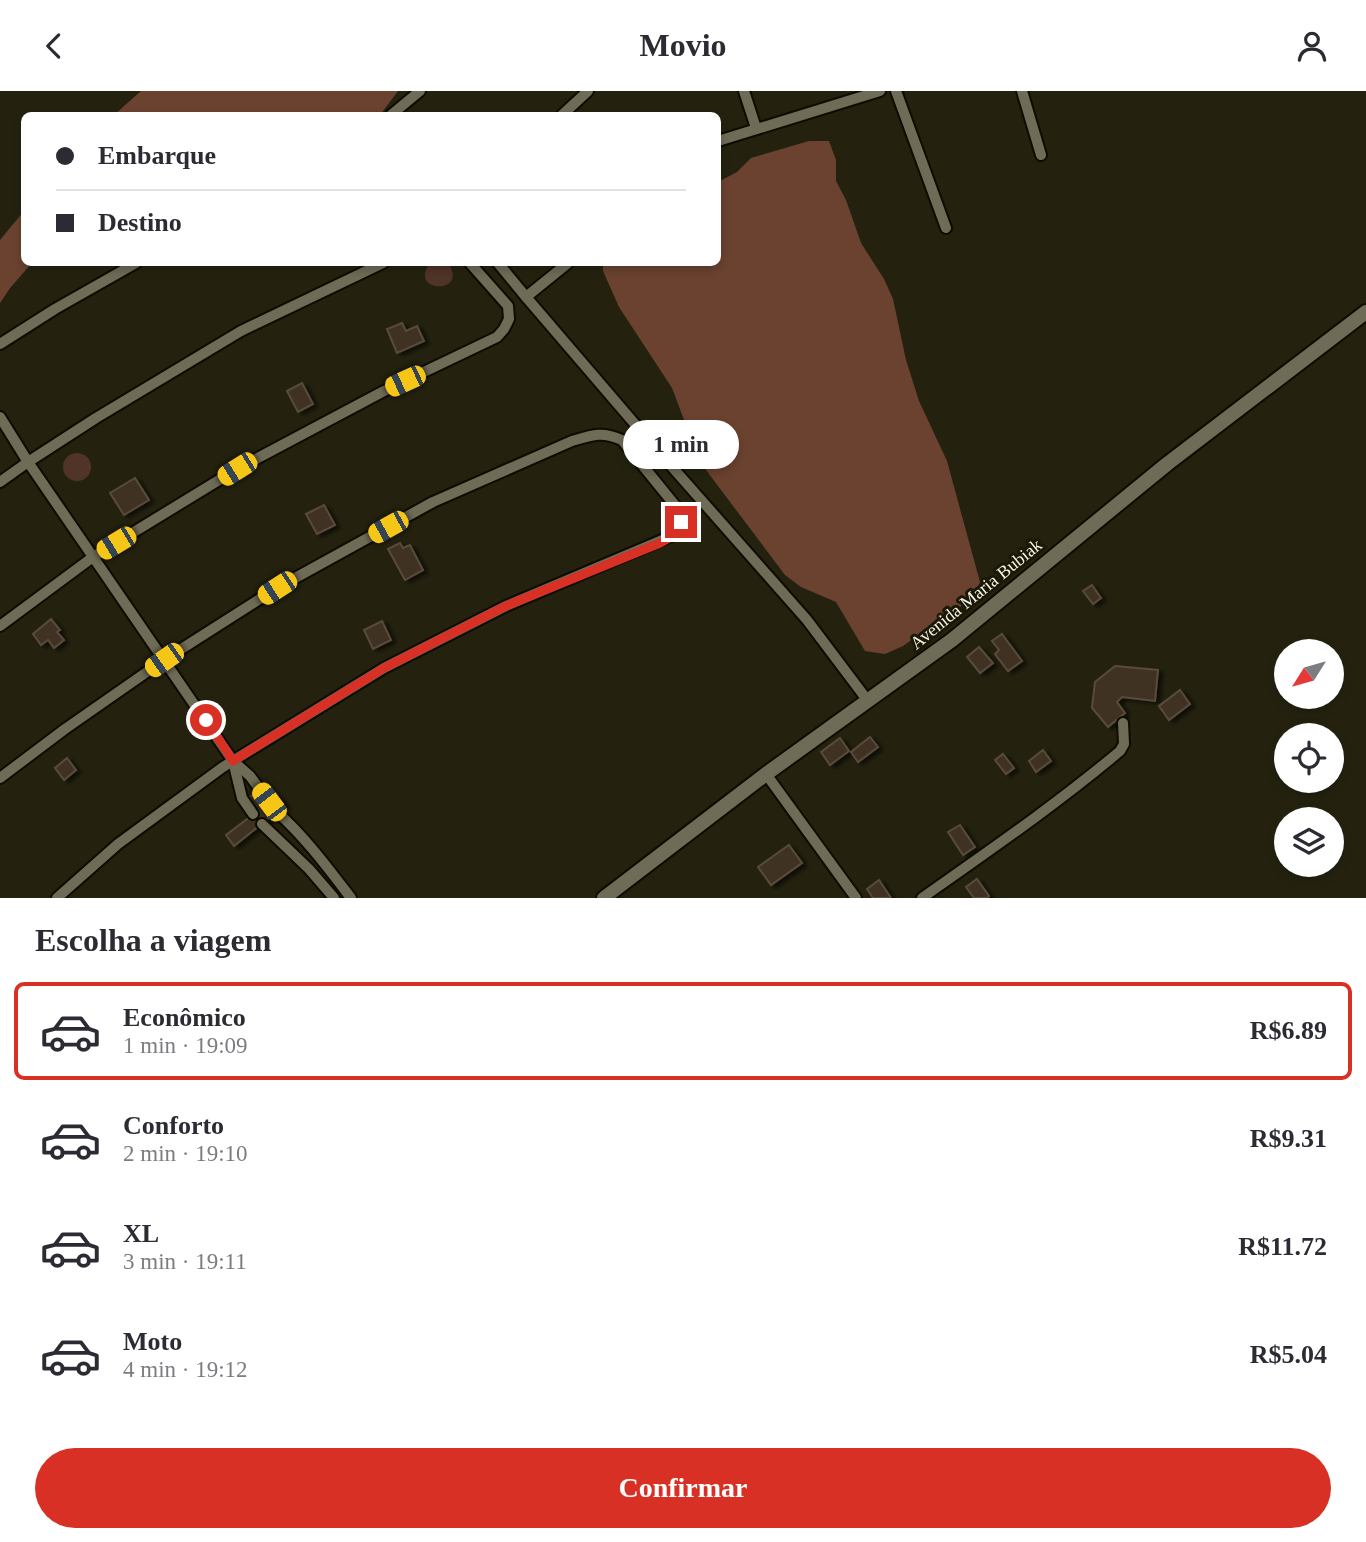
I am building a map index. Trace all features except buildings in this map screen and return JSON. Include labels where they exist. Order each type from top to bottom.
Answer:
[{"type":"street","points":[[395,112],[420,91]]},
{"type":"street","points":[[565,112],[588,91]]},
{"type":"street","points":[[744,91],[756,128]]},
{"type":"street","points":[[721,140],[880,91]]},
{"type":"street","points":[[896,91],[946,228]]},
{"type":"street","points":[[1022,91],[1041,155]]},
{"type":"street","points":[[0,344],[131,266]]},
{"type":"street","points":[[0,482],[96,418],[242,331],[377,266]]},
{"type":"street","points":[[0,626],[93,557],[237,469],[384,391],[497,337],[509,319],[508,306],[473,266]]},
{"type":"street","points":[[500,266],[807,620],[868,701]]},
{"type":"street","points":[[526,297],[564,266]]},
{"type":"street","name":"Avenida Maria Bubiak","points":[[604,898],[766,774],[952,640],[1167,464],[1366,312]]},
{"type":"street","points":[[0,417],[27,462],[233,761],[250,776],[269,802]]},
{"type":"street","points":[[0,778],[164,660],[277,588],[433,502],[572,441],[593,435],[609,435],[622,440],[678,509],[681,522],[674,535],[660,543],[506,606],[384,668],[233,761],[118,844],[57,898]]},
{"type":"street","points":[[922,898],[1080,785],[1120,751],[1124,744],[1123,723]]},
{"type":"street","points":[[233,761],[242,798],[253,814]]},
{"type":"street","points":[[766,774],[856,898]]},
{"type":"street","points":[[277,812],[351,898]]},
{"type":"street","points":[[273,833],[277,825],[286,820]]},
{"type":"street","points":[[262,824],[309,869],[334,898]]},
{"type":"shaded area","points":[[141,91],[398,91],[382,112],[117,112]]},
{"type":"shaded area","points":[[809,141],[829,141],[836,160],[836,181],[846,200],[861,243],[884,279],[893,299],[906,360],[919,401],[947,461],[980,582],[972,601],[953,610],[903,646],[885,654],[865,651],[836,602],[801,587],[785,575],[700,462],[672,388],[619,307],[603,271],[603,266],[721,266],[721,180],[737,172],[751,158]]},
{"type":"shaded area","points":[[21,215],[21,266],[29,266],[0,303],[0,240]]},
{"type":"shaded area","points":[[428,266],[450,266],[453,273],[451,281],[439,286],[431,285],[426,280],[425,273]]},
{"type":"shaded area","points":[[77,453],[87,457],[91,467],[87,477],[77,481],[67,477],[63,467],[67,457]]},
{"type":"route","points":[[206,720],[233,761],[384,668],[506,606],[660,543],[674,535],[681,522]]}]
